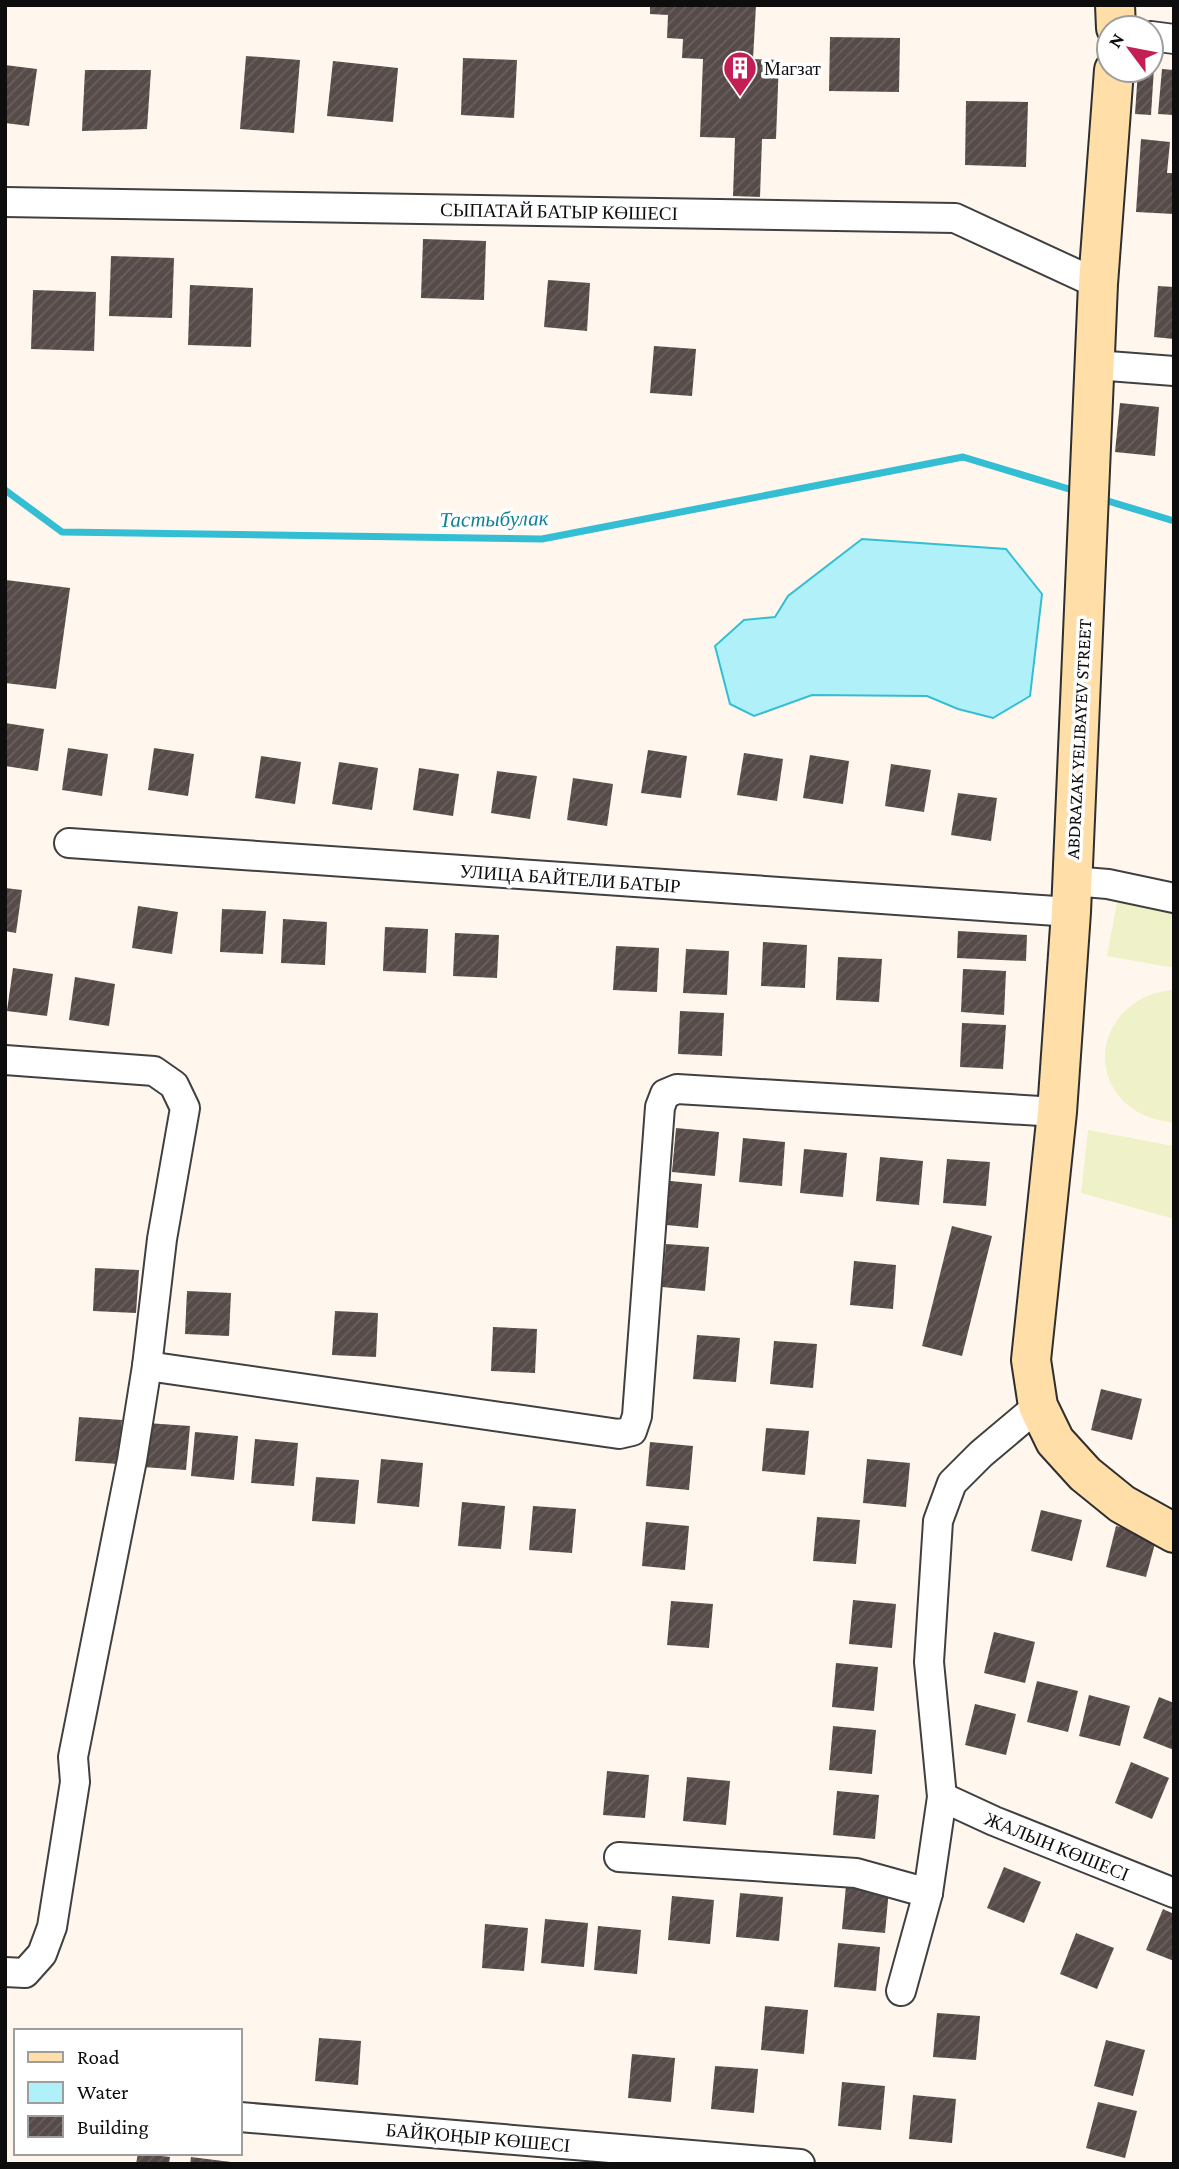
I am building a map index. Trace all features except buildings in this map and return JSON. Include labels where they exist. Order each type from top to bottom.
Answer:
[{"type":"street","name":"ABDRAZAK YELIBAYEV STREET","points":[[1113,84],[1098,284],[1071,896],[1057,1112],[1031,1360],[1038,1406],[1055,1441],[1085,1474],[1122,1504],[1174,1533]]},
{"type":"street","name":"СЫПАТАЙ БАТЫР КӨШЕСІ","points":[[5,202],[955,218],[1098,284]]},
{"type":"street","points":[[1095,365],[1174,371]]},
{"type":"street","name":"УЛИЦА БАЙТЕЛИ БАТЫР","points":[[69,843],[1071,896],[1108,884],[1174,898]]},
{"type":"street","points":[[5,1060],[154,1071],[174,1085],[185,1108],[162,1239],[147,1366],[132,1460],[73,1757],[75,1782],[52,1927],[42,1954],[25,1973],[5,1972]]},
{"type":"street","points":[[147,1366],[619,1434],[632,1431],[637,1416],[660,1107],[665,1094],[677,1088],[1057,1112]]},
{"type":"street","points":[[901,1992],[928,1893],[942,1797],[929,1662],[938,1521],[952,1483],[981,1454],[1038,1406]]},
{"type":"street","name":"ЖАЛЫН КӨШЕСІ","points":[[942,1797],[994,1821],[1174,1893]]},
{"type":"street","points":[[619,1857],[856,1873],[928,1893]]},
{"type":"street","name":"БАЙҚОҢЫР КӨШЕСІ","points":[[242,2117],[800,2164]]},
{"type":"green space","points":[[1117,902],[1174,912],[1174,968],[1107,956]]},
{"type":"green space","points":[[1174,990],[1174,1123],[1138,1112],[1116,1093],[1107,1074],[1105,1055],[1109,1036],[1118,1018],[1133,1004],[1152,994]]},
{"type":"green space","points":[[1088,1130],[1174,1146],[1174,1219],[1081,1193]]},
{"type":"water","points":[[862,539],[1006,549],[1042,594],[1030,696],[993,718],[958,709],[927,696],[812,695],[754,716],[730,704],[715,646],[744,620],[775,617],[788,596]]},
{"type":"waterway","name":"Тастыбулак","points":[[5,490],[62,532],[542,539],[963,457],[1069,489]]},
{"type":"waterway","name":"Тастыбулак","points":[[1108,501],[1174,521]]},
{"type":"place","name":"Магзат","points":[[740,98]]}]
